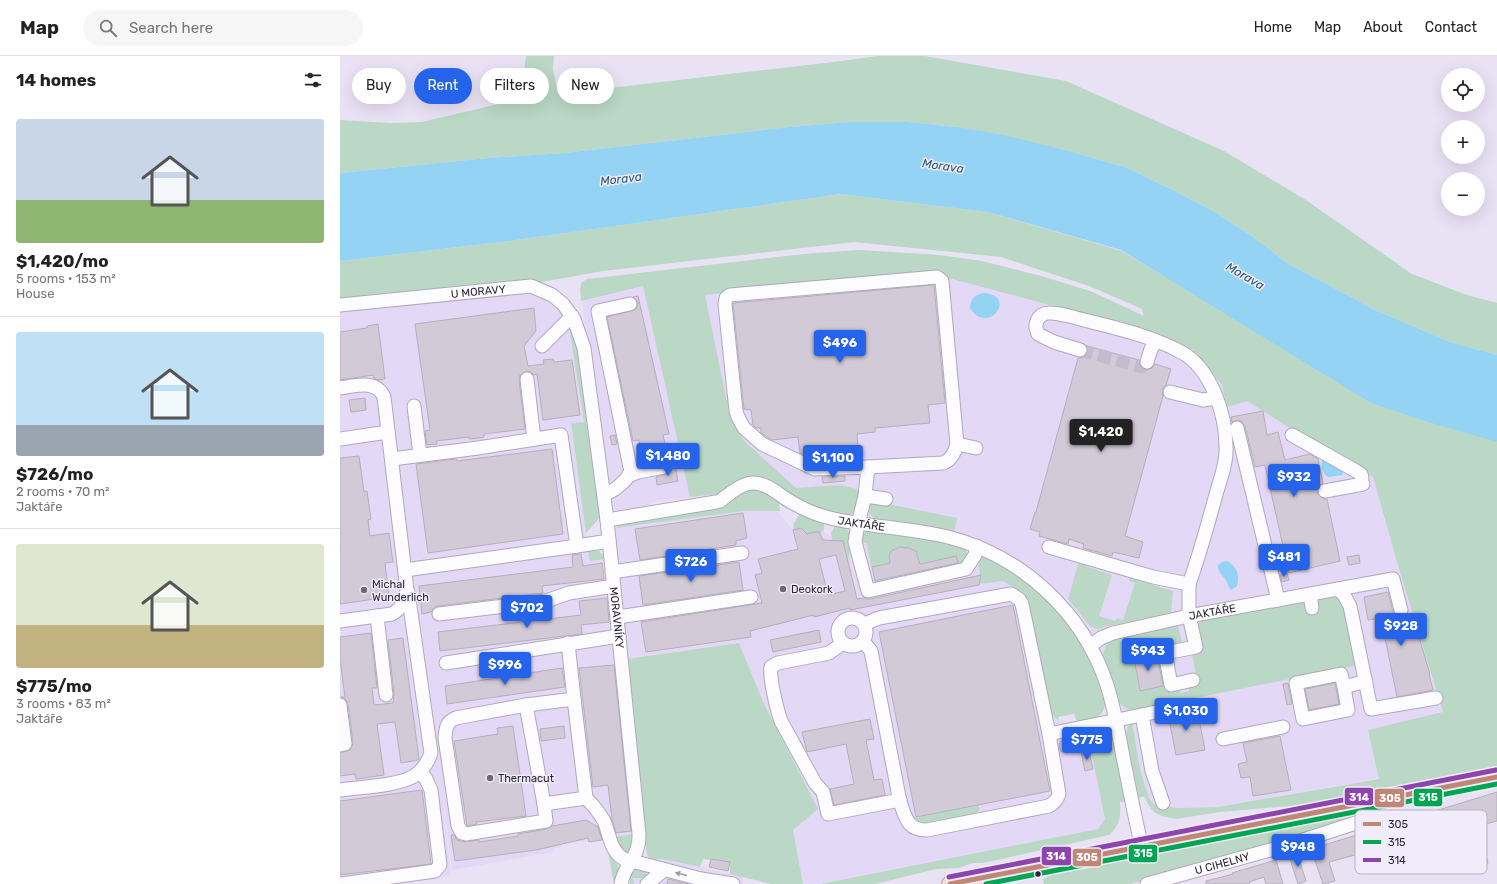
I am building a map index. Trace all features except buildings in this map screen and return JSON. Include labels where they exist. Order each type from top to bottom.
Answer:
[{"type":"main road","points":[[950,884],[1497,777]]},
{"type":"street","points":[[937,277],[942,281],[957,444],[952,456],[947,462],[868,467],[815,468],[762,444],[744,428],[736,411],[725,304],[726,298],[730,296],[937,277]]},
{"type":"street","name":"U MORAVY","points":[[340,305],[531,286],[552,295],[563,304],[572,316],[584,348]]},
{"type":"street","points":[[604,494],[611,492],[631,472],[598,311],[630,304]]},
{"type":"street","points":[[1080,350],[1054,342],[1038,334],[1036,324],[1038,318],[1046,313],[1057,313],[1156,341],[1182,352],[1202,369],[1216,398],[1226,448],[1224,464],[1205,536],[1189,584],[1189,616],[1196,647],[1165,653],[1172,685],[1192,680]]},
{"type":"street","points":[[542,346],[572,316]]},
{"type":"street","points":[[1147,362],[1151,349],[1156,341]]},
{"type":"street","name":"MORAVNÍKY","points":[[584,348],[604,494],[618,617],[639,834],[638,848],[623,876],[621,884]]},
{"type":"street","points":[[527,379],[534,439]]},
{"type":"street","points":[[340,388],[370,385],[377,388],[384,398],[407,590],[431,748],[429,759],[420,771],[409,778],[398,782],[340,790]]},
{"type":"street","points":[[1170,392],[1203,400],[1216,398]]},
{"type":"street","points":[[414,406],[420,455]]},
{"type":"street","points":[[1237,428],[1278,600]]},
{"type":"street","points":[[340,439],[388,432]]},
{"type":"street","points":[[392,459],[561,435],[577,546]]},
{"type":"street","points":[[1292,435],[1361,474],[1362,481],[1325,491]]},
{"type":"street","points":[[957,444],[976,448]]},
{"type":"street","points":[[628,476],[638,472],[664,467]]},
{"type":"street","points":[[868,467],[865,496],[858,524],[856,542],[868,591],[966,569],[975,555],[977,546]]},
{"type":"street","name":"JAKTÁŘE","points":[[607,520],[720,501],[741,486],[752,483],[769,487],[793,503],[830,518],[858,524],[923,532],[948,538],[977,546],[1018,569],[1040,585],[1064,609],[1083,634],[1097,660],[1108,686],[1142,847]]},
{"type":"street","points":[[865,496],[886,499]]},
{"type":"street","points":[[405,570],[609,541]]},
{"type":"street","points":[[1049,547],[1153,577],[1189,584]]},
{"type":"street","points":[[612,572],[742,553]]},
{"type":"street","name":"JAKTÁŘE","points":[[1090,646],[1101,638],[1113,633],[1189,616],[1393,579],[1401,610]]},
{"type":"street","points":[[439,614],[546,601],[569,593],[614,586]]},
{"type":"street","points":[[1338,589],[1344,595],[1350,606],[1371,709],[1436,698]]},
{"type":"street","points":[[340,621],[392,614],[398,611],[404,602],[407,590]]},
{"type":"street","points":[[863,641],[871,651],[900,800],[908,823],[920,830],[927,830],[1049,806],[1056,801],[1059,794],[1049,734],[1022,604],[1015,595],[1008,593],[878,618],[864,624]]},
{"type":"street","points":[[1310,594],[1312,608]]},
{"type":"street","points":[[618,617],[751,597]]},
{"type":"street","points":[[377,616],[386,695]]},
{"type":"street","points":[[848,617],[857,618],[864,624],[866,634],[863,641],[857,645],[851,646],[843,643],[838,636],[838,627],[844,619],[848,617]]},
{"type":"street","points":[[446,663],[619,636]]},
{"type":"street","points":[[568,643],[586,798],[597,810],[603,820],[612,847],[619,856],[632,861],[700,881],[733,884]]},
{"type":"street","points":[[843,643],[829,653],[778,663],[771,667],[778,713],[815,783],[823,792],[828,814],[900,800]]},
{"type":"street","points":[[1341,674],[1344,687],[1348,710],[1303,719],[1296,683],[1341,674]]},
{"type":"street","points":[[1344,687],[1366,681]]},
{"type":"street","points":[[526,705],[546,821],[466,834],[462,833],[458,826],[445,738],[446,725],[456,718],[526,705],[574,699]]},
{"type":"street","points":[[340,705],[345,744],[340,745]]},
{"type":"street","points":[[1049,734],[1161,711]]},
{"type":"street","points":[[1142,715],[1152,771],[1163,803]]},
{"type":"street","points":[[1223,739],[1283,727]]},
{"type":"street","points":[[342,884],[435,871],[438,868],[440,865],[431,790],[420,771]]},
{"type":"street","points":[[544,804],[586,798]]},
{"type":"street","name":"U CIHELNY","points":[[1377,810],[1378,801]]},
{"type":"street","name":"U CIHELNY","points":[[1147,884],[1285,846],[1355,823]]},
{"type":"street","points":[[647,884],[664,870]]},
{"type":"shaded area","points":[[858,250],[939,255],[982,261],[1012,268],[1090,291],[1133,310],[1368,449],[1373,477],[1399,569],[1444,713],[1368,730],[1380,778],[1218,807],[1180,808],[1155,805],[1149,797],[1140,769],[1138,755],[1128,747],[1119,703],[1112,679],[1104,660],[1081,621],[1057,592],[1037,574],[1009,554],[981,542],[842,514],[802,503],[725,493],[654,502],[643,509],[612,511],[582,301],[640,273]]},
{"type":"shaded area","points":[[528,291],[541,295],[559,309],[569,326],[584,422],[571,424],[590,560],[604,559],[633,834],[561,845],[561,847],[554,848],[554,852],[452,870],[441,781],[451,876],[398,884],[340,884],[340,311]]},
{"type":"shaded area","points":[[743,511],[777,511],[793,530],[823,531],[831,537],[929,550],[957,556],[980,563],[981,572],[979,584],[1003,580],[1025,594],[1051,713],[1058,721],[1063,720],[1070,749],[1090,745],[1105,819],[1098,829],[819,884],[803,884],[770,717],[764,704],[627,659],[613,533],[615,528]]},
{"type":"shaded area","points":[[648,855],[743,877],[743,884],[634,884],[633,877]]},
{"type":"green space","points":[[526,56],[554,56],[553,69],[557,89],[557,104],[614,104],[614,87],[877,56],[925,56],[1066,81],[1224,151],[1306,200],[1412,274],[1467,295],[1497,303],[1497,355],[1450,342],[1375,310],[1287,263],[1252,236],[1213,211],[1127,168],[1069,151],[957,127],[908,122],[849,122],[789,127],[564,153],[488,158],[340,173],[340,120],[391,123],[422,122],[499,104],[549,104],[549,68],[524,68]]},
{"type":"green space","points":[[841,194],[988,212],[1122,251],[1160,274],[1479,436],[1497,442],[1497,766],[1301,805],[1220,812],[1176,819],[1162,816],[1154,812],[1144,796],[1139,798],[1126,735],[1128,727],[1132,722],[1140,769],[1149,798],[1155,805],[1179,808],[1218,807],[1379,779],[1368,730],[1443,712],[1399,569],[1373,477],[1304,437],[1247,401],[1227,407],[1222,385],[1193,350],[1155,334],[1129,326],[926,272],[705,295],[729,412],[744,441],[796,488],[839,485],[857,489],[859,498],[856,508],[849,515],[842,516],[804,504],[772,482],[725,493],[690,497],[643,286],[581,301],[580,290],[581,283],[587,279],[804,254],[858,250],[939,255],[982,261],[1041,276],[1090,291],[1144,316],[1142,309],[1089,286],[1001,257],[854,242],[603,271],[536,283],[340,302],[340,261],[509,241]]},
{"type":"green space","points":[[571,325],[583,366],[602,514],[586,533],[571,423],[584,422],[569,326]]},
{"type":"green space","points":[[750,489],[762,492],[776,499],[779,502],[780,511],[743,511],[616,528],[621,522]]},
{"type":"green space","points":[[873,501],[957,518],[954,533],[878,521],[869,513],[870,503]]},
{"type":"green space","points":[[800,513],[824,522],[824,529],[821,533],[804,534],[793,530],[794,523]]},
{"type":"green space","points":[[835,526],[848,530],[851,534],[848,565],[842,541],[832,540],[831,533]]},
{"type":"green space","points":[[866,531],[938,541],[965,548],[968,554],[959,568],[955,556],[891,569],[889,563],[871,567],[867,543],[861,542],[861,537]]},
{"type":"green space","points":[[588,550],[599,551],[605,558],[608,578],[606,578],[604,559],[590,561]]},
{"type":"green space","points":[[981,556],[988,558],[1025,581],[1040,593],[1066,620],[1087,653],[1102,688],[1105,705],[1099,716],[1078,721],[1076,720],[1074,714],[1058,717],[1059,721],[1051,714],[1025,594],[1003,581],[979,584],[980,574],[978,559]]},
{"type":"green space","points":[[1079,561],[1088,563],[1087,567],[1112,575],[1099,616],[1115,621],[1117,618],[1123,620],[1135,583],[1129,581],[1129,578],[1173,591],[1171,613],[1103,627],[1100,629],[1090,626],[1068,599]]},
{"type":"green space","points":[[1338,596],[1343,602],[1359,665],[1135,710],[1128,710],[1119,703],[1103,654],[1106,645],[1116,638],[1178,626],[1182,642],[1181,644],[1160,648],[1160,653],[1134,658],[1140,691],[1164,686],[1171,690],[1179,689],[1180,693],[1189,691],[1188,687],[1197,679],[1192,654],[1197,653],[1197,625],[1201,621]]},
{"type":"green space","points":[[739,643],[764,704],[818,809],[793,830],[803,884],[771,884],[730,874],[730,863],[703,859],[700,867],[663,859],[651,859],[647,855],[627,659]]},
{"type":"green space","points":[[1098,729],[1108,734],[1113,739],[1125,802],[1120,802],[1118,824],[1109,835],[983,863],[973,863],[959,868],[936,869],[875,884],[820,884],[1098,829],[1105,819],[1087,731]]},
{"type":"green space","points":[[979,804],[979,810],[976,814],[921,826],[914,818],[917,816]]},
{"type":"green space","points":[[1355,812],[1355,820],[1204,866],[1130,884],[1044,884],[1043,879],[1061,870]]},
{"type":"green space","points":[[635,834],[630,851],[626,854],[623,853],[614,837]]},
{"type":"green space","points":[[607,847],[619,868],[616,884],[614,884]]},
{"type":"green space","points":[[637,869],[646,871],[649,874],[646,878],[633,878],[634,884],[630,884],[631,875]]},
{"type":"water","name":"Morava","points":[[849,122],[908,122],[957,127],[1004,135],[1069,151],[1127,168],[1171,189],[1213,211],[1252,236],[1287,263],[1375,310],[1450,342],[1497,355],[1497,442],[1425,421],[1371,403],[1121,250],[988,212],[841,194],[509,241],[340,261],[340,173],[488,158],[564,153],[789,127]]},
{"type":"water","points":[[983,293],[994,295],[999,300],[997,312],[992,317],[985,318],[977,316],[970,308],[973,298]]},
{"type":"water","points":[[1322,457],[1342,470],[1343,475],[1328,477],[1325,475],[1322,468]]},
{"type":"water","points":[[1227,561],[1233,565],[1238,575],[1237,586],[1231,590],[1218,568],[1219,564]]},
{"type":"tunnel","points":[[1080,350],[1142,367],[1147,362]]},
{"type":"transit line","name":"314","points":[[949,877],[1496,770]]},
{"type":"transit line","name":"305","points":[[950,884],[1497,777]]},
{"type":"transit line","name":"315","points":[[1364,810],[1497,784]]},
{"type":"transit line","name":"315","points":[[986,884],[1355,812]]},
{"type":"place","name":"Deokork","points":[[783,589]]},
{"type":"place","name":"Michal Wunderlich","points":[[364,590]]},
{"type":"place","name":"Thermacut","points":[[490,778]]}]
